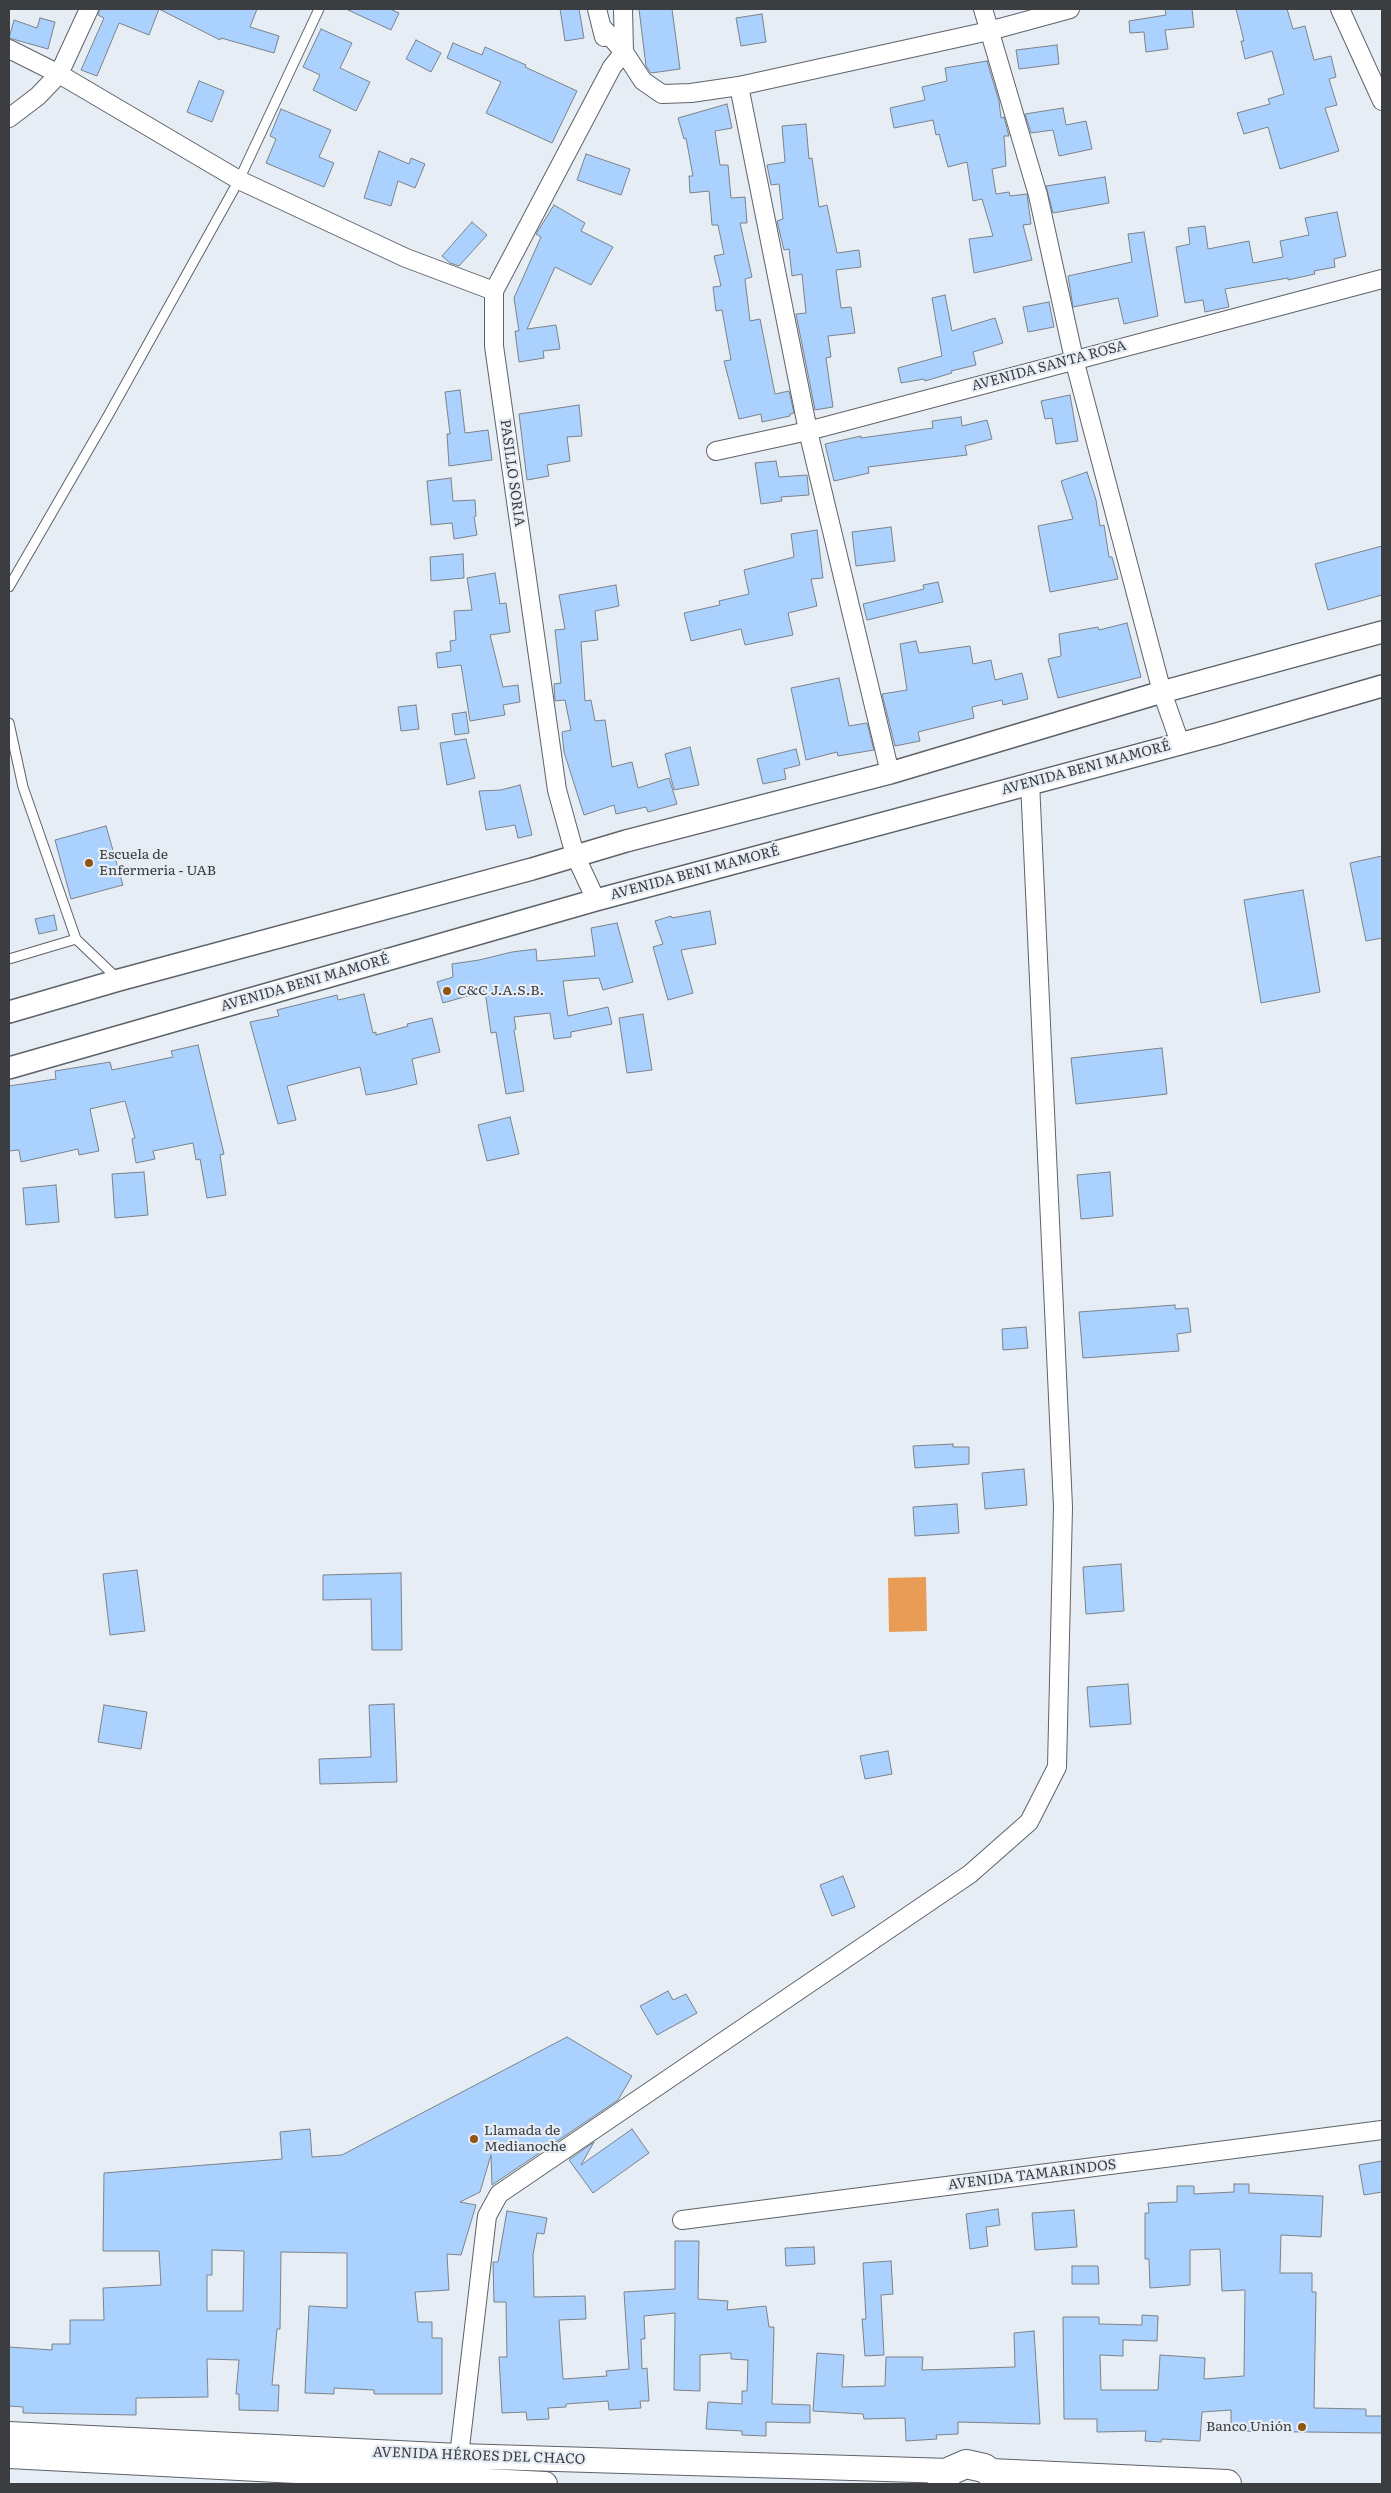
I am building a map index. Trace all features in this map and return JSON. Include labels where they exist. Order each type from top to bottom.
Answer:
[{"type":"main road","name":"AVENIDA HÉROES DEL CHACO","points":[[9,2434],[946,2478]]},
{"type":"main road","name":"AVENIDA HÉROES DEL CHACO","points":[[9,2456],[545,2484]]},
{"type":"main road","points":[[946,2478],[966,2464],[976,2464],[994,2479],[1228,2484]]},
{"type":"street","points":[[9,118],[38,96],[59,74],[89,9]]},
{"type":"street","points":[[623,9],[624,52]]},
{"type":"street","points":[[982,9],[1038,195],[1074,359],[1162,692],[1180,744]]},
{"type":"street","points":[[599,17],[643,81],[662,94],[691,93],[739,86],[989,31],[1070,9]]},
{"type":"street","points":[[1340,9],[1382,101]]},
{"type":"street","points":[[599,17],[612,67]]},
{"type":"street","points":[[9,49],[59,74],[239,180],[406,258],[494,291]]},
{"type":"street","name":"PASILLO SORIA","points":[[596,900],[575,855],[557,790],[495,355],[494,291],[612,67],[624,52]]},
{"type":"street","points":[[739,86],[808,431],[890,773]]},
{"type":"street","name":"AVENIDA SANTA ROSA","points":[[716,452],[808,431],[1074,359],[1382,279]]},
{"type":"street","points":[[9,1012],[575,855],[890,773],[1162,692],[1382,632]]},
{"type":"street","name":"AVENIDA BENI MAMORÉ","points":[[9,1068],[596,900],[1030,782],[1180,744],[1382,686]]},
{"type":"street","points":[[459,2456],[487,2216],[499,2194],[970,1874],[1029,1822],[1056,1767],[1063,1506],[1030,782]]},
{"type":"street","name":"AVENIDA TAMARINDOS","points":[[682,2220],[1382,2130]]},
{"type":"lane","points":[[9,587],[109,414],[239,180],[319,9]]},
{"type":"lane","points":[[9,723],[23,787],[76,938],[119,980]]},
{"type":"lane","points":[[9,959],[76,938]]},
{"type":"shaded area","points":[[926,1577],[927,1631],[889,1632],[888,1578]]},
{"type":"building","points":[[100,9],[159,9],[149,35],[119,23],[97,76],[81,70],[104,18],[98,15]]},
{"type":"building","points":[[159,9],[257,9],[250,27],[279,36],[274,53],[221,38],[220,40]]},
{"type":"building","points":[[346,9],[390,9],[399,13],[391,30]]},
{"type":"building","points":[[560,9],[579,9],[584,38],[565,41]]},
{"type":"building","points":[[639,9],[672,9],[680,69],[651,73],[646,66]]},
{"type":"building","points":[[1165,9],[1192,9],[1194,27],[1165,30],[1168,49],[1146,52],[1144,32],[1130,33],[1129,21],[1166,15]]},
{"type":"building","points":[[1236,9],[1287,9],[1293,29],[1305,26],[1314,60],[1331,56],[1336,77],[1329,79],[1337,105],[1325,108],[1339,151],[1280,169],[1268,127],[1244,134],[1237,113],[1270,104],[1268,99],[1284,94],[1272,51],[1245,59],[1241,41],[1244,41]]},
{"type":"building","points":[[762,14],[766,42],[741,46],[736,18]]},
{"type":"building","points":[[40,18],[55,22],[48,49],[9,38],[14,20],[37,28]]},
{"type":"building","points":[[321,29],[352,43],[340,68],[370,82],[356,111],[313,90],[320,75],[303,67]]},
{"type":"building","points":[[416,40],[441,53],[431,72],[406,59]]},
{"type":"building","points":[[453,43],[482,55],[485,47],[577,91],[552,143],[486,113],[501,82],[447,58]]},
{"type":"building","points":[[1057,45],[1059,64],[1019,69],[1016,50]]},
{"type":"building","points":[[987,61],[999,101],[1001,118],[1004,117],[1009,136],[1004,136],[1006,166],[992,169],[996,194],[1009,192],[1010,196],[1027,194],[1031,224],[1023,225],[1032,260],[974,273],[969,239],[993,236],[982,199],[973,201],[967,162],[948,167],[939,134],[936,135],[933,120],[894,128],[890,108],[925,100],[922,87],[947,81],[945,68]]},
{"type":"building","points":[[199,81],[224,91],[212,122],[187,112]]},
{"type":"building","points":[[727,104],[732,128],[715,131],[720,165],[728,165],[731,198],[745,197],[747,223],[740,223],[752,277],[745,279],[750,321],[760,319],[775,394],[789,391],[794,413],[790,414],[790,416],[762,422],[761,414],[739,419],[724,361],[731,360],[722,310],[716,311],[713,287],[721,286],[714,256],[724,254],[718,225],[712,225],[709,191],[690,193],[689,176],[693,176],[686,138],[684,139],[678,118]]},
{"type":"building","points":[[1063,108],[1066,125],[1086,121],[1092,149],[1059,156],[1053,130],[1031,133],[1025,114]]},
{"type":"building","points":[[281,109],[331,130],[319,157],[334,163],[324,187],[266,163],[276,139],[270,136]]},
{"type":"building","points":[[806,124],[809,159],[812,158],[819,207],[827,205],[837,253],[859,250],[861,267],[836,270],[841,308],[851,307],[855,333],[828,336],[831,357],[826,358],[833,407],[815,410],[796,314],[806,313],[802,274],[792,276],[789,249],[784,250],[777,221],[783,219],[779,184],[771,185],[767,165],[785,162],[782,126]]},
{"type":"building","points":[[379,151],[409,164],[411,158],[425,164],[415,188],[398,181],[391,206],[364,198]]},
{"type":"building","points":[[586,154],[630,169],[621,195],[577,180]]},
{"type":"building","points":[[1105,177],[1109,203],[1053,213],[1046,186]]},
{"type":"building","points":[[554,205],[585,223],[581,231],[613,247],[591,285],[555,267],[527,329],[556,325],[560,349],[543,351],[544,358],[519,362],[515,331],[519,331],[514,298],[541,237],[536,234]]},
{"type":"building","points":[[1337,212],[1346,256],[1334,259],[1335,267],[1314,271],[1315,274],[1288,280],[1288,278],[1225,289],[1229,307],[1205,312],[1203,300],[1185,303],[1176,247],[1190,244],[1188,228],[1205,226],[1208,249],[1249,241],[1253,263],[1283,257],[1280,241],[1309,235],[1305,218]]},
{"type":"building","points":[[472,222],[487,235],[459,266],[450,263],[442,256]]},
{"type":"building","points":[[1144,232],[1158,316],[1124,324],[1118,298],[1073,307],[1068,276],[1132,262],[1128,234]]},
{"type":"building","points":[[945,295],[952,331],[995,318],[1003,343],[973,352],[976,365],[951,371],[952,373],[925,381],[924,379],[901,383],[898,368],[942,356],[932,298]]},
{"type":"building","points":[[1049,302],[1054,327],[1028,332],[1023,307]]},
{"type":"building","points":[[460,390],[465,433],[488,430],[492,460],[449,466],[447,434],[450,434],[445,392]]},
{"type":"building","points":[[1070,395],[1078,441],[1056,444],[1052,418],[1045,419],[1041,401]]},
{"type":"building","points":[[579,405],[582,436],[567,437],[570,461],[547,465],[549,476],[527,480],[519,414]]},
{"type":"building","points":[[961,417],[962,426],[987,420],[992,439],[965,446],[967,455],[868,467],[869,473],[834,481],[825,444],[861,436],[861,438],[933,428],[932,421]]},
{"type":"building","points":[[776,461],[779,477],[807,475],[809,495],[781,497],[782,501],[761,504],[755,463]]},
{"type":"building","points":[[1087,472],[1096,500],[1100,526],[1104,525],[1109,557],[1112,557],[1118,579],[1050,592],[1038,526],[1073,519],[1061,481]]},
{"type":"building","points":[[451,478],[453,501],[475,500],[476,516],[474,517],[477,535],[454,539],[452,523],[431,525],[427,481]]},
{"type":"building","points":[[891,527],[895,561],[856,566],[852,532]]},
{"type":"building","points":[[817,530],[823,578],[811,579],[817,606],[788,613],[793,635],[745,645],[741,629],[691,641],[684,613],[720,605],[719,601],[749,594],[744,570],[794,557],[791,534]]},
{"type":"building","points":[[1382,546],[1382,595],[1328,610],[1315,564]]},
{"type":"building","points":[[463,554],[464,578],[431,581],[430,557]]},
{"type":"building","points":[[495,573],[500,604],[506,603],[510,632],[490,635],[503,687],[518,685],[520,702],[503,705],[505,715],[470,721],[461,665],[438,668],[436,653],[451,651],[450,641],[456,640],[454,611],[472,610],[467,578]]},
{"type":"building","points":[[938,582],[943,602],[867,620],[863,604],[924,589],[923,585]]},
{"type":"building","points":[[616,585],[619,606],[595,611],[598,640],[581,642],[585,701],[591,700],[595,721],[605,720],[612,767],[632,762],[638,788],[669,778],[677,804],[648,812],[646,807],[616,814],[614,805],[584,815],[564,752],[562,732],[571,730],[565,700],[555,701],[554,684],[561,683],[555,630],[565,629],[559,595]]},
{"type":"building","points":[[1127,623],[1141,677],[1058,698],[1048,659],[1061,656],[1059,634],[1098,627],[1099,630]]},
{"type":"building","points":[[916,641],[919,653],[970,646],[973,664],[991,660],[995,680],[1022,673],[1028,699],[1003,705],[1002,700],[972,707],[974,718],[918,732],[920,741],[895,746],[882,694],[907,690],[900,644]]},
{"type":"building","points":[[839,678],[849,726],[867,723],[874,750],[838,756],[837,752],[806,760],[791,688]]},
{"type":"building","points":[[416,705],[419,729],[401,731],[398,707]]},
{"type":"building","points":[[466,712],[469,733],[455,735],[452,714]]},
{"type":"building","points":[[466,739],[475,778],[447,785],[440,743]]},
{"type":"building","points":[[690,747],[699,785],[674,790],[665,754]]},
{"type":"building","points":[[796,749],[800,765],[784,769],[786,779],[763,784],[757,759]]},
{"type":"building","points":[[520,785],[532,835],[518,838],[515,825],[486,830],[479,791],[501,790]]},
{"type":"building","name":"Escuela de Enfermeria - UAB","points":[[106,826],[123,885],[71,899],[55,840]]},
{"type":"building","points":[[1382,856],[1382,938],[1366,941],[1350,863]]},
{"type":"building","points":[[1303,890],[1320,992],[1261,1003],[1244,900]]},
{"type":"building","points":[[710,911],[716,944],[681,950],[693,993],[668,1000],[653,947],[663,944],[655,921],[671,916],[672,918]]},
{"type":"building","points":[[54,915],[57,930],[39,934],[35,919]]},
{"type":"building","points":[[617,923],[633,982],[603,990],[599,978],[563,981],[568,1016],[608,1007],[612,1024],[571,1032],[571,1037],[554,1039],[550,1013],[514,1017],[516,1029],[514,1030],[524,1091],[506,1094],[496,1032],[491,1033],[485,991],[443,1003],[437,982],[453,977],[452,964],[512,952],[536,949],[537,961],[595,956],[591,928]]},
{"type":"building","points":[[364,994],[373,1033],[376,1032],[376,1035],[408,1026],[407,1024],[432,1018],[440,1052],[412,1059],[417,1084],[388,1091],[366,1095],[360,1067],[287,1086],[296,1120],[278,1124],[250,1022],[279,1016],[277,1010],[337,995],[338,1000]]},
{"type":"building","points":[[643,1014],[652,1070],[627,1073],[619,1018]]},
{"type":"building","points":[[198,1045],[224,1154],[220,1155],[226,1195],[207,1198],[200,1159],[196,1160],[193,1143],[153,1151],[155,1159],[136,1163],[132,1139],[135,1138],[125,1101],[90,1109],[99,1151],[79,1155],[78,1149],[21,1162],[19,1150],[9,1151],[9,1086],[56,1079],[55,1071],[110,1062],[112,1070],[173,1057],[171,1051]]},
{"type":"building","points":[[1162,1048],[1167,1094],[1076,1104],[1071,1058]]},
{"type":"building","points":[[510,1117],[519,1154],[487,1161],[478,1125]]},
{"type":"building","points":[[144,1172],[148,1215],[115,1218],[112,1174]]},
{"type":"building","points":[[1110,1172],[1113,1216],[1081,1219],[1077,1175]]},
{"type":"building","points":[[56,1185],[59,1222],[26,1225],[23,1188]]},
{"type":"building","points":[[1175,1305],[1175,1309],[1188,1308],[1191,1332],[1177,1334],[1179,1351],[1083,1358],[1079,1312]]},
{"type":"building","points":[[1026,1327],[1028,1348],[1003,1350],[1002,1329]]},
{"type":"building","points":[[953,1444],[953,1447],[969,1447],[969,1464],[915,1468],[913,1446]]},
{"type":"building","points":[[1024,1469],[1027,1505],[985,1509],[982,1473]]},
{"type":"building","points":[[957,1504],[959,1533],[915,1536],[913,1507]]},
{"type":"building","points":[[1121,1564],[1124,1611],[1086,1614],[1083,1567]]},
{"type":"building","points":[[137,1570],[145,1631],[110,1635],[103,1574]]},
{"type":"building","points":[[401,1573],[402,1650],[372,1650],[371,1599],[323,1600],[323,1575]]},
{"type":"building","points":[[1128,1684],[1131,1724],[1090,1727],[1087,1687]]},
{"type":"building","points":[[394,1704],[397,1782],[320,1784],[319,1759],[371,1757],[369,1705]]},
{"type":"building","points":[[104,1705],[147,1712],[141,1749],[98,1742]]},
{"type":"building","points":[[888,1751],[892,1774],[865,1779],[860,1756]]},
{"type":"building","points":[[843,1876],[855,1907],[832,1916],[820,1885]]},
{"type":"building","points":[[668,1991],[673,2000],[686,1994],[697,2013],[657,2035],[640,2006]]},
{"type":"building","points":[[567,2037],[632,2076],[618,2100],[492,2185],[491,2155],[480,2192],[460,2202],[476,2205],[461,2255],[447,2254],[449,2290],[415,2292],[418,2322],[432,2322],[432,2338],[442,2338],[442,2394],[374,2394],[374,2390],[334,2388],[334,2394],[305,2393],[309,2306],[347,2308],[347,2253],[281,2252],[280,2329],[277,2329],[272,2385],[279,2385],[278,2411],[239,2410],[239,2394],[236,2394],[239,2360],[207,2359],[208,2397],[136,2398],[136,2415],[23,2413],[23,2407],[9,2406],[9,2347],[52,2350],[52,2344],[70,2344],[70,2320],[104,2320],[103,2288],[161,2285],[159,2251],[103,2251],[104,2173],[282,2159],[280,2132],[310,2129],[312,2157],[342,2155]],"holes":[[[212,2250],[244,2251],[243,2311],[207,2311],[207,2275],[212,2275]]]},
{"type":"building","points":[[632,2129],[649,2153],[593,2193],[569,2160],[594,2142],[581,2165]]},
{"type":"building","points":[[1382,2161],[1382,2192],[1364,2195],[1359,2165]]},
{"type":"building","points":[[1234,2184],[1249,2184],[1249,2193],[1323,2196],[1321,2237],[1281,2235],[1280,2273],[1312,2273],[1312,2292],[1316,2292],[1314,2408],[1366,2409],[1366,2416],[1382,2416],[1382,2433],[1231,2431],[1231,2410],[1202,2412],[1200,2441],[1162,2439],[1161,2442],[1145,2441],[1146,2431],[1097,2432],[1097,2419],[1064,2419],[1063,2317],[1099,2317],[1099,2324],[1142,2325],[1142,2315],[1158,2316],[1157,2341],[1123,2340],[1123,2356],[1100,2355],[1101,2390],[1158,2390],[1160,2355],[1205,2358],[1204,2379],[1244,2376],[1245,2290],[1222,2291],[1220,2249],[1190,2250],[1190,2285],[1150,2288],[1149,2259],[1145,2259],[1145,2213],[1149,2213],[1148,2203],[1177,2202],[1177,2186],[1194,2186],[1194,2194],[1234,2192]]},
{"type":"building","points":[[998,2209],[1000,2225],[986,2227],[988,2246],[970,2249],[966,2214]]},
{"type":"building","points":[[1074,2210],[1077,2247],[1035,2250],[1032,2213]]},
{"type":"building","points":[[507,2211],[547,2218],[544,2234],[537,2233],[533,2255],[534,2297],[585,2296],[586,2319],[559,2320],[563,2379],[607,2376],[606,2371],[629,2369],[624,2292],[675,2289],[675,2241],[699,2241],[698,2299],[728,2301],[727,2310],[766,2306],[769,2327],[774,2327],[772,2404],[810,2405],[810,2423],[766,2422],[766,2436],[742,2435],[742,2431],[706,2429],[708,2402],[742,2404],[742,2391],[747,2391],[748,2360],[731,2359],[731,2353],[700,2355],[700,2391],[674,2390],[675,2313],[644,2316],[645,2339],[641,2339],[642,2369],[647,2368],[649,2401],[640,2401],[641,2408],[609,2410],[608,2401],[566,2404],[566,2407],[548,2408],[549,2419],[527,2420],[526,2412],[502,2413],[499,2357],[507,2357],[506,2302],[494,2302],[493,2262],[498,2262]]},
{"type":"building","points":[[814,2247],[815,2264],[786,2266],[785,2248]]},
{"type":"building","points":[[891,2261],[893,2294],[881,2295],[884,2355],[865,2356],[862,2319],[866,2319],[863,2263]]},
{"type":"building","points":[[1072,2266],[1098,2266],[1099,2284],[1072,2284]]},
{"type":"building","points":[[1034,2331],[1040,2424],[958,2422],[958,2434],[936,2435],[937,2439],[906,2441],[905,2418],[864,2419],[863,2414],[813,2411],[817,2353],[844,2355],[842,2387],[885,2386],[886,2357],[923,2357],[922,2370],[1015,2367],[1014,2333]]},
{"type":"place","name":"Escuela de Enfermeria - UAB","points":[[89,863]]},
{"type":"place","name":"C&C J.A.S.B.","points":[[447,991]]},
{"type":"place","name":"Llamada de Medianoche","points":[[474,2139]]},
{"type":"place","name":"Banco Unión","points":[[1302,2427]]}]
